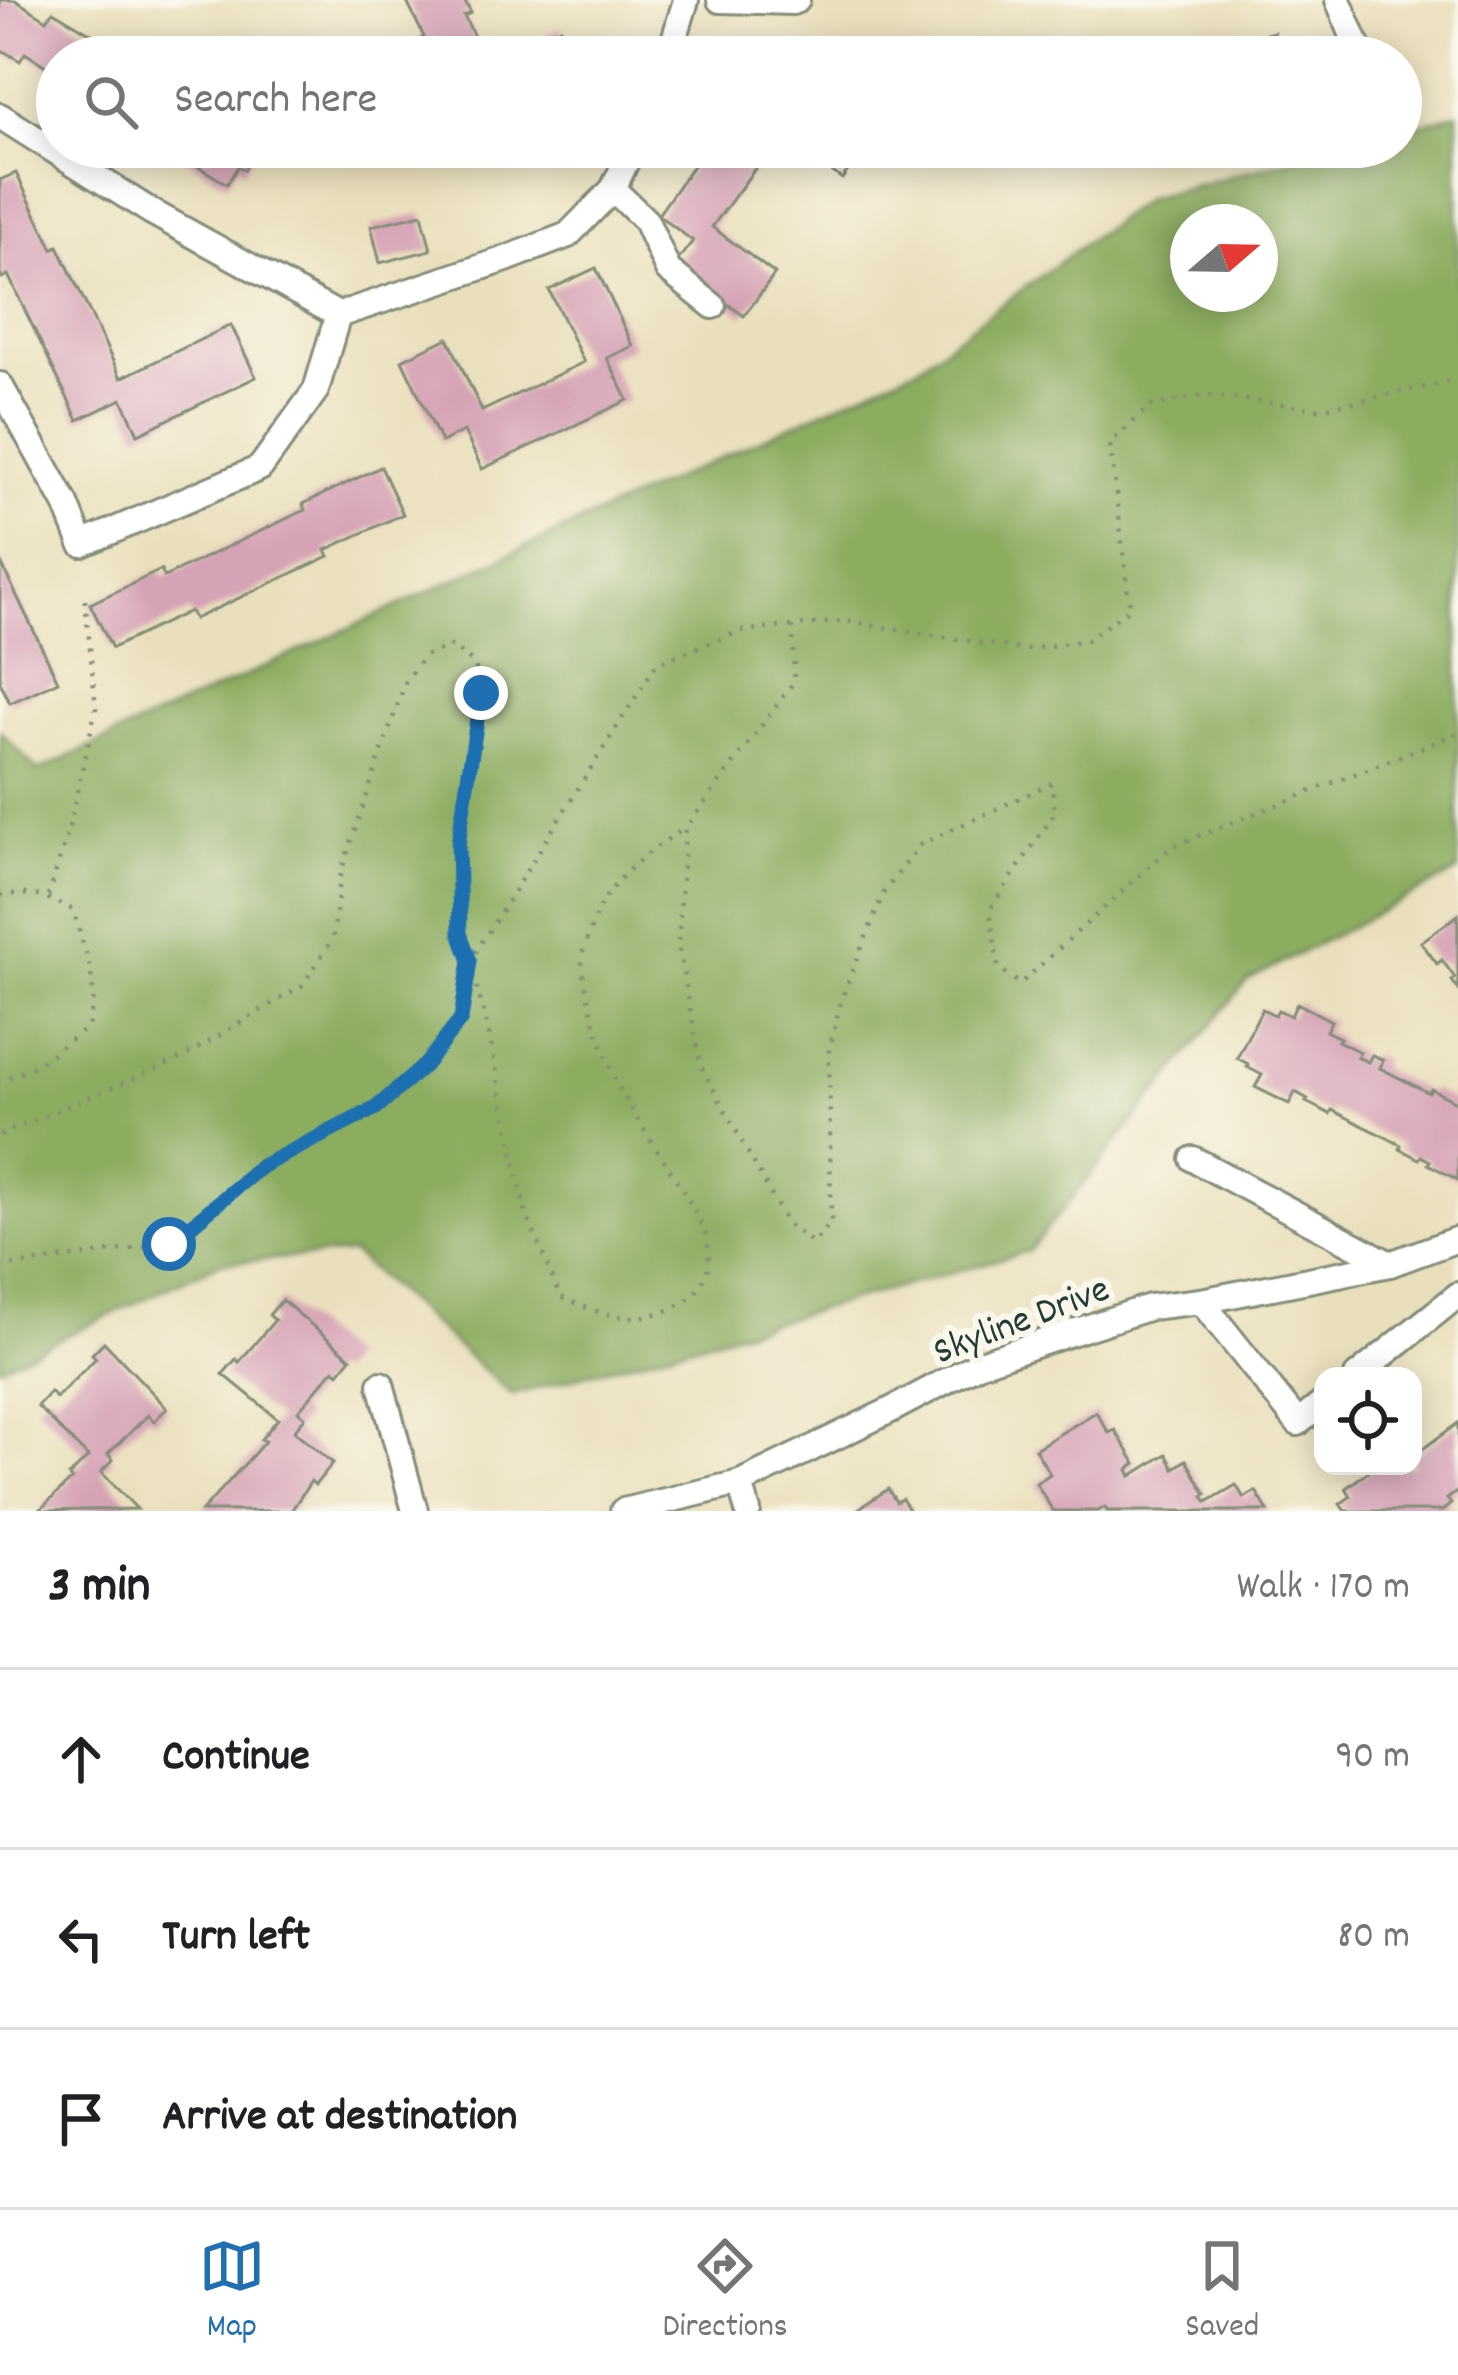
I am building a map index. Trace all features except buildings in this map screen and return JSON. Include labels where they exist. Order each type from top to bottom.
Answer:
[{"type":"street","points":[[675,36],[686,0]]},
{"type":"street","points":[[720,0],[794,1]]},
{"type":"street","points":[[1339,0],[1354,36]]},
{"type":"street","points":[[0,116],[36,139]]},
{"type":"street","points":[[82,168],[338,315],[568,235],[613,189],[623,168]]},
{"type":"street","points":[[613,189],[646,221],[668,270],[713,306]]},
{"type":"street","points":[[0,386],[66,504],[82,544],[260,468],[316,390],[338,315]]},
{"type":"street","points":[[1193,1159],[1390,1264]]},
{"type":"street","name":"Skyline Drive","points":[[623,1511],[740,1483],[980,1363],[1150,1307],[1390,1264],[1458,1238]]},
{"type":"street","points":[[1368,1367],[1458,1295]]},
{"type":"street","points":[[1201,1300],[1298,1423],[1314,1410]]},
{"type":"street","points":[[381,1384],[415,1511]]},
{"type":"street","points":[[740,1483],[748,1511]]},
{"type":"path","points":[[0,1267],[169,1244],[262,1166],[376,1108],[425,1065],[461,1019],[470,961],[657,663],[741,631],[846,621],[1026,650],[1087,640],[1130,608],[1110,443],[1150,406],[1205,395],[1319,409],[1458,380]]},
{"type":"path","points":[[47,896],[67,836],[96,708],[86,600]]},
{"type":"path","points":[[0,1135],[182,1058],[303,985],[333,938],[341,872],[406,680],[424,656],[451,646],[475,664],[481,693],[458,844],[460,933],[486,1020],[525,1210],[560,1297],[599,1313],[629,1317],[660,1314],[683,1304],[705,1284],[710,1253],[702,1226],[615,1080],[584,984],[581,956],[599,906],[616,884],[662,842],[685,829],[794,682],[793,626]]},
{"type":"path","points":[[685,829],[678,944],[701,1066],[787,1224],[813,1243],[831,1223],[829,1052],[842,997],[884,892],[921,844],[1052,783],[1055,813],[990,909],[998,967],[1020,984],[1172,847],[1458,733]]},
{"type":"path","points":[[0,896],[16,892],[47,896],[73,910],[94,998],[88,1027],[35,1066],[0,1081]]},
{"type":"green space","points":[[1458,113],[1458,871],[1247,981],[1029,1251],[512,1395],[352,1253],[220,1263],[0,1367],[0,731],[38,771],[916,368],[1145,199],[1261,168],[1422,168],[1422,124]]},
{"type":"route","points":[[169,1244],[262,1166],[376,1108],[425,1065],[461,1019],[470,961],[460,933],[458,844],[481,693]]}]
